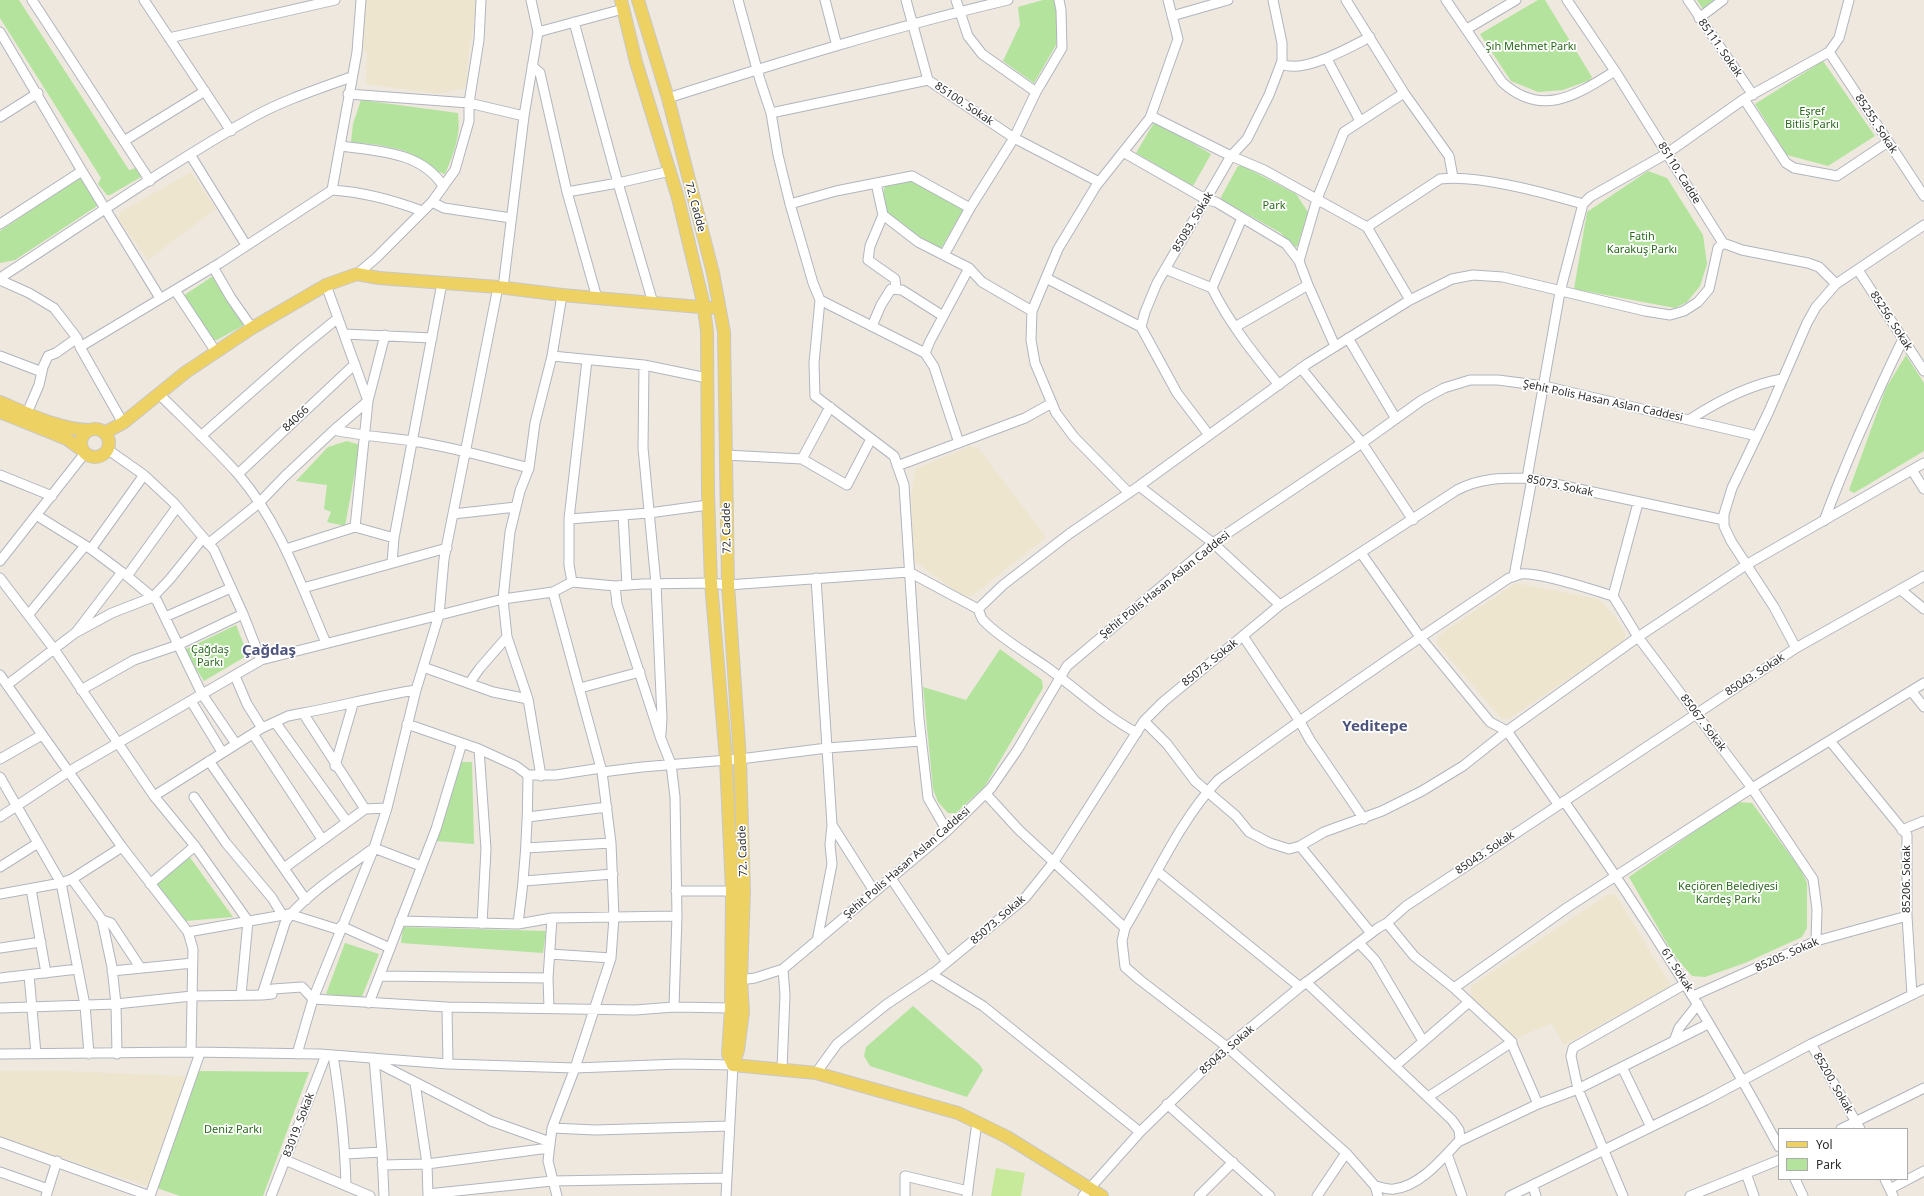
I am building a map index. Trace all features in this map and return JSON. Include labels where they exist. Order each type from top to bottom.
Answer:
[{"type":"main road","name":"72. Cadde","points":[[638,0],[668,98],[721,309],[724,332],[728,585],[740,759],[744,891],[741,980],[743,1012],[738,1050],[733,1065]]},
{"type":"main road","points":[[622,5],[636,62],[678,198],[704,307],[707,331],[708,505],[711,583],[726,760],[732,892],[731,1008],[728,1054],[733,1065],[816,1073],[958,1113],[1007,1137],[1086,1192],[1102,1196]]},
{"type":"main road","points":[[104,433],[123,423],[186,372],[252,328],[326,285],[357,274],[379,278],[721,309]]},
{"type":"main road","points":[[0,402],[77,430],[97,430],[104,433],[108,440],[107,450],[103,454],[96,457],[84,452],[67,439],[0,412]]},
{"type":"main road","points":[[84,452],[81,439],[89,430]]},
{"type":"street","points":[[32,0],[150,181]]},
{"type":"street","points":[[144,0],[231,131]]},
{"type":"street","points":[[169,38],[335,0]]},
{"type":"street","points":[[332,190],[341,146],[348,94],[356,52],[361,0]]},
{"type":"street","points":[[357,274],[376,258],[432,202],[455,170],[469,121],[468,103],[479,40],[481,0]]},
{"type":"street","points":[[297,1054],[313,999],[340,928],[374,848],[387,808],[416,690],[439,615],[444,559],[500,288],[512,218],[524,116],[538,32],[536,17],[531,0]]},
{"type":"street","points":[[738,0],[757,70],[771,113],[778,155],[790,204],[813,283],[820,300],[814,363],[815,396],[894,456],[904,485],[921,741],[928,798],[947,831]]},
{"type":"street","points":[[825,0],[837,46]]},
{"type":"street","points":[[906,0],[928,80]]},
{"type":"street","points":[[956,0],[968,36],[982,54],[1036,92]]},
{"type":"street","points":[[668,98],[913,24],[1008,0]]},
{"type":"street","points":[[944,255],[970,208],[1014,138],[1036,92],[1062,48],[1062,17],[1059,0]]},
{"type":"street","points":[[1129,493],[1074,437],[1052,403],[1035,363],[1031,340],[1032,311],[1058,249],[1099,182],[1150,118],[1178,39],[1168,0]]},
{"type":"street","points":[[1172,16],[1228,0]]},
{"type":"street","name":"85083. Sokak","points":[[1141,327],[1145,312],[1157,283],[1232,156],[1247,139],[1269,95],[1281,64],[1282,42],[1273,0]]},
{"type":"street","points":[[1346,0],[1404,93],[1449,156],[1453,177]]},
{"type":"street","points":[[1446,0],[1502,82],[1513,92],[1530,98],[1557,101],[1580,93],[1615,71]]},
{"type":"street","points":[[1466,29],[1516,0]]},
{"type":"street","name":"85110. Cadde","points":[[1567,0],[1615,71],[1723,243]]},
{"type":"street","name":"85111. Sokak","points":[[1688,0],[1748,97],[1786,163],[1794,168],[1836,176],[1888,142]]},
{"type":"street","points":[[1699,18],[1723,0]]},
{"type":"street","points":[[1514,576],[1560,292],[1583,204],[1590,197],[1666,154],[1748,97],[1829,52],[1839,38],[1849,0]]},
{"type":"street","points":[[538,32],[574,22],[622,5]]},
{"type":"street","points":[[574,22],[652,302]]},
{"type":"street","points":[[0,32],[38,93],[82,171],[160,298]]},
{"type":"street","points":[[1281,64],[1289,68],[1327,59],[1370,37]]},
{"type":"street","name":"85255. Sokak","points":[[1829,52],[1924,196]]},
{"type":"street","points":[[1327,59],[1360,121]]},
{"type":"street","points":[[532,66],[540,73],[567,192],[597,298]]},
{"type":"street","points":[[0,279],[106,209],[254,117],[300,96],[352,77]]},
{"type":"street","name":"85100. Sokak","points":[[771,113],[928,80],[1014,138],[1099,182]]},
{"type":"street","points":[[124,141],[205,91]]},
{"type":"street","points":[[0,117],[38,93]]},
{"type":"street","points":[[1299,261],[1317,199],[1344,132],[1404,93]]},
{"type":"street","points":[[348,94],[468,103],[524,116]]},
{"type":"street","points":[[1150,118],[1153,117],[1264,170],[1367,227],[1410,300]]},
{"type":"street","points":[[341,146],[399,154],[421,163],[437,176],[444,186]]},
{"type":"street","points":[[1123,152],[1207,200],[1216,202],[1286,244],[1299,261],[1335,346]]},
{"type":"street","points":[[190,156],[246,245]]},
{"type":"street","points":[[0,224],[82,171]]},
{"type":"street","points":[[567,192],[618,183],[670,171]]},
{"type":"street","points":[[790,204],[876,183],[912,176],[970,208]]},
{"type":"street","points":[[1367,227],[1440,179],[1453,177],[1499,183],[1583,204]]},
{"type":"street","points":[[876,183],[884,215],[918,242],[969,268],[982,282],[1032,311]]},
{"type":"street","points":[[27,413],[40,385],[42,372],[48,356],[78,343],[175,290],[332,190],[350,191],[381,198],[401,203],[422,211]]},
{"type":"street","points":[[432,202],[444,208],[512,218]]},
{"type":"street","points":[[884,215],[870,246],[868,260],[895,279],[896,289]]},
{"type":"street","points":[[1212,288],[1242,218]]},
{"type":"street","points":[[1796,648],[1774,607],[1731,541],[1724,526],[1724,514],[1732,488],[1816,307],[1836,284],[1924,225]]},
{"type":"street","points":[[978,609],[1003,586],[1063,539],[1139,486],[1301,368],[1410,300],[1452,279],[1473,275],[1503,277],[1560,292],[1670,316],[1684,311],[1698,302],[1709,289],[1718,248],[1723,243],[1742,250],[1808,263],[1819,267],[1836,284]]},
{"type":"street","points":[[213,267],[231,298],[252,328]]},
{"type":"street","points":[[925,353],[969,268]]},
{"type":"street","points":[[1165,269],[1212,288],[1220,306],[1279,384]]},
{"type":"street","name":"85256. Sokak","points":[[1858,270],[1924,371]]},
{"type":"street","points":[[1046,278],[1141,327],[1177,393],[1209,435]]},
{"type":"street","points":[[0,279],[29,293],[54,308],[78,343],[123,423]]},
{"type":"street","points":[[392,563],[394,538],[414,441],[442,283]]},
{"type":"street","points":[[326,285],[368,401]]},
{"type":"street","points":[[1235,327],[1308,285]]},
{"type":"street","points":[[872,326],[881,304],[891,289],[902,290],[943,316]]},
{"type":"street","points":[[175,290],[216,352]]},
{"type":"street","points":[[541,776],[528,699],[507,637],[503,599],[510,532],[516,507],[529,468],[535,422],[552,356],[562,295]]},
{"type":"street","points":[[820,300],[925,353],[934,367],[959,443]]},
{"type":"street","points":[[201,436],[300,349],[338,318]]},
{"type":"street","points":[[344,334],[432,338]]},
{"type":"street","points":[[355,526],[366,436],[368,401],[385,335]]},
{"type":"street","points":[[1348,338],[1396,419]]},
{"type":"street","points":[[1824,520],[1840,478],[1903,339]]},
{"type":"street","points":[[0,356],[42,372]]},
{"type":"street","points":[[552,356],[644,366],[707,378]]},
{"type":"street","points":[[572,582],[568,558],[569,519],[587,360]]},
{"type":"street","name":"84066","points":[[238,474],[355,364]]},
{"type":"street","points":[[644,366],[643,448],[656,584],[662,718],[661,739]]},
{"type":"street","points":[[1301,368],[1362,443],[1412,520]]},
{"type":"street","points":[[1689,420],[1720,400],[1764,383],[1782,379]]},
{"type":"street","name":"Şehit Polis Hasan Aslan Caddesi","points":[[741,980],[755,978],[783,969],[947,831],[986,794],[1018,749],[1067,666],[1213,542],[1362,443],[1422,400],[1444,388],[1470,380],[1498,380],[1544,386],[1757,436]]},
{"type":"street","points":[[159,394],[238,474],[259,503],[286,549],[326,643]]},
{"type":"street","points":[[7,685],[75,633],[112,613],[153,597],[206,541],[259,503],[285,476],[334,430],[368,401]]},
{"type":"street","points":[[897,466],[1025,418],[1052,403]]},
{"type":"street","points":[[802,459],[830,407]]},
{"type":"street","points":[[334,430],[366,436],[375,435],[414,441],[529,468]]},
{"type":"street","points":[[726,455],[802,459],[847,485],[871,439]]},
{"type":"street","points":[[107,450],[144,475],[177,507],[214,550],[243,614],[261,660]]},
{"type":"street","points":[[0,560],[52,496],[84,452]]},
{"type":"street","points":[[1144,721],[1167,744],[1195,781],[1236,816],[1249,832],[1270,843],[1289,849],[1300,846],[1324,832],[1364,819],[1422,791],[1464,766],[1507,730],[1638,637],[1746,565],[1924,463]]},
{"type":"street","points":[[1912,470],[1924,490]]},
{"type":"street","points":[[0,475],[52,496]]},
{"type":"street","points":[[29,614],[87,548],[144,475]]},
{"type":"street","name":"85073. Sokak","points":[[816,1073],[836,1044],[887,1004],[947,962],[1025,898],[1053,863],[1144,721],[1163,702],[1280,606],[1472,482],[1498,478],[1530,479],[1724,520]]},
{"type":"street","points":[[1139,486],[1213,542],[1280,606]]},
{"type":"street","points":[[1378,1196],[1375,1186],[1346,1154],[1227,1048],[1140,980],[1125,966],[1122,941],[1125,928],[1207,791],[1218,780],[1299,720],[1420,637],[1509,578],[1522,574],[1586,587],[1613,596],[1638,502]]},
{"type":"street","points":[[569,519],[649,513],[708,505]]},
{"type":"street","points":[[75,633],[125,574],[177,507]]},
{"type":"street","points":[[453,514],[516,507]]},
{"type":"street","points":[[36,515],[125,574],[157,601],[202,694],[236,744]]},
{"type":"street","points":[[623,515],[627,585]]},
{"type":"street","points":[[286,549],[355,526],[394,538]]},
{"type":"street","points":[[303,588],[447,548]]},
{"type":"street","points":[[1361,553],[1420,637],[1490,722],[1507,730]]},
{"type":"street","points":[[0,817],[18,807],[68,772],[261,660],[503,599],[553,592],[572,582],[614,586],[711,583],[728,585],[909,572],[978,609],[982,620],[993,629],[1060,677],[1089,702],[1137,733]]},
{"type":"street","name":"85043. Sokak","points":[[1086,1192],[1167,1104],[1227,1048],[1303,985],[1371,933],[1388,923],[1406,906],[1561,802],[1796,648],[1924,576]]},
{"type":"street","points":[[0,578],[29,614],[54,649],[154,796],[195,846],[248,921],[240,995]]},
{"type":"street","points":[[816,578],[832,825],[830,845],[832,864],[817,941]]},
{"type":"street","points":[[614,586],[617,604],[661,739],[671,764],[674,797],[677,916],[674,1007]]},
{"type":"street","points":[[165,617],[231,588]]},
{"type":"street","points":[[1901,590],[1924,609]]},
{"type":"street","points":[[553,592],[602,770],[611,843],[614,917],[611,958],[575,1068],[552,1128],[548,1161],[557,1196]]},
{"type":"street","name":"85067. Sokak","points":[[1613,596],[1638,637],[1752,788],[1813,879],[1817,909],[1816,941]]},
{"type":"street","points":[[81,690],[134,660],[178,645],[243,614]]},
{"type":"street","points":[[1243,636],[1299,720],[1310,740],[1364,819]]},
{"type":"street","points":[[470,682],[507,637]]},
{"type":"street","points":[[423,667],[470,682],[493,692],[528,699]]},
{"type":"street","points":[[580,688],[640,672]]},
{"type":"street","points":[[0,675],[122,847],[188,932],[193,949],[192,996],[196,1053],[150,1196],[57,1161],[0,1142]]},
{"type":"street","points":[[235,676],[247,704],[262,728]]},
{"type":"street","points":[[1454,988],[1568,907],[1752,788],[1912,692],[1924,683]]},
{"type":"street","points":[[154,796],[262,728],[288,716],[353,704],[367,698],[416,690]]},
{"type":"street","points":[[1912,692],[1924,707]]},
{"type":"street","points":[[191,701],[222,752]]},
{"type":"street","points":[[336,766],[353,704]]},
{"type":"street","points":[[303,713],[365,809]]},
{"type":"street","points":[[275,722],[346,822]]},
{"type":"street","points":[[408,724],[479,749],[516,766],[528,775],[541,776],[740,759],[827,748],[921,741]]},
{"type":"street","name":"61. Sokak","points":[[1507,730],[1617,876],[1696,1000],[1708,1024],[1744,1081],[1778,1145]]},
{"type":"street","points":[[253,734],[322,839]]},
{"type":"street","points":[[0,759],[42,735]]},
{"type":"street","name":"85206. Sokak","points":[[1830,741],[1907,835],[1907,916],[1912,995]]},
{"type":"street","points":[[370,1003],[420,866],[436,829],[462,743]]},
{"type":"street","points":[[479,749],[486,849],[482,924]]},
{"type":"street","points":[[209,761],[306,900]]},
{"type":"street","points":[[518,924],[524,881],[528,816],[528,775]]},
{"type":"street","points":[[0,777],[61,883],[85,1006],[89,1054]]},
{"type":"street","points":[[986,794],[1019,830],[1053,863],[1125,928]]},
{"type":"street","points":[[194,797],[226,843],[286,915]]},
{"type":"street","points":[[528,816],[607,807]]},
{"type":"street","points":[[284,868],[365,809],[387,808]]},
{"type":"street","points":[[1902,830],[1924,821]]},
{"type":"street","points":[[832,825],[874,892]]},
{"type":"street","points":[[0,867],[38,842]]},
{"type":"street","points":[[526,848],[611,843]]},
{"type":"street","points":[[150,884],[195,846]]},
{"type":"street","points":[[1300,846],[1371,933]]},
{"type":"street","points":[[0,894],[61,883],[72,879],[122,847]]},
{"type":"street","points":[[374,848],[420,866]]},
{"type":"street","points":[[262,995],[286,915],[374,848]]},
{"type":"street","points":[[1158,871],[1303,985],[1395,1066],[1452,1120],[1459,1130],[1460,1140],[1458,1142]]},
{"type":"street","points":[[524,881],[613,874]]},
{"type":"street","points":[[890,878],[947,962]]},
{"type":"street","points":[[72,879],[102,920],[112,971],[116,1004],[117,1054]]},
{"type":"street","points":[[31,889],[46,973]]},
{"type":"street","points":[[676,891],[732,892]]},
{"type":"street","points":[[188,932],[286,915],[340,928],[390,948]]},
{"type":"street","points":[[400,921],[518,924],[552,918],[677,916]]},
{"type":"street","name":"85205. Sokak","points":[[1696,1000],[1816,941],[1907,916]]},
{"type":"street","points":[[549,1008],[548,978],[552,918]]},
{"type":"street","points":[[102,920],[111,923],[140,967]]},
{"type":"street","points":[[1388,923],[1414,956],[1454,988],[1500,1029],[1512,1042],[1538,1104]]},
{"type":"street","points":[[0,948],[41,942]]},
{"type":"street","points":[[1359,943],[1375,960],[1424,1041]]},
{"type":"street","points":[[550,954],[611,958]]},
{"type":"street","points":[[112,971],[140,967],[193,963]]},
{"type":"street","points":[[0,978],[78,969]]},
{"type":"street","points":[[782,1069],[785,996],[783,969]]},
{"type":"street","points":[[931,974],[983,1006],[1140,1132]]},
{"type":"street","points":[[29,975],[36,1054]]},
{"type":"street","points":[[380,976],[548,978]]},
{"type":"street","points":[[1623,1196],[1578,1089],[1571,1056],[1573,1048],[1685,984]]},
{"type":"street","points":[[0,1008],[32,1006],[85,1006],[192,996],[262,995],[272,994],[273,989],[302,987],[313,999],[447,1007],[595,1008],[634,1010],[674,1007],[731,1008]]},
{"type":"street","points":[[1510,1196],[1744,1081],[1811,1044],[1924,989]]},
{"type":"street","points":[[1674,1041],[1679,1028],[1696,1000]]},
{"type":"street","points":[[1395,1066],[1469,1002]]},
{"type":"street","points":[[447,1007],[448,1064]]},
{"type":"street","points":[[1375,1186],[1392,1189],[1407,1186],[1433,1168],[1458,1142],[1538,1104],[1578,1089],[1708,1024]]},
{"type":"street","points":[[1428,1097],[1512,1042]]},
{"type":"street","name":"85200. Sokak","points":[[1811,1044],[1858,1125],[1924,1088]]},
{"type":"street","points":[[0,1054],[297,1054],[448,1064],[575,1068],[680,1064],[733,1065],[726,1196]]},
{"type":"street","points":[[330,1055],[340,1098],[346,1186]]},
{"type":"street","name":"83019. Sokak","points":[[271,1196],[330,1055]]},
{"type":"street","points":[[374,1059],[415,1083],[491,1121],[550,1145]]},
{"type":"street","points":[[374,1059],[382,1152],[384,1196]]},
{"type":"street","points":[[1622,1067],[1651,1127]]},
{"type":"street","points":[[415,1083],[426,1164],[428,1195],[552,1181],[726,1178]]},
{"type":"street","points":[[1167,1104],[1270,1196]]},
{"type":"street","points":[[905,1196],[905,1176],[967,1193],[977,1122]]},
{"type":"street","points":[[1845,1128],[1858,1125]]},
{"type":"street","points":[[552,1128],[595,1130],[729,1126]]},
{"type":"street","points":[[382,1165],[426,1164],[550,1145]]},
{"type":"street","points":[[345,1154],[382,1152]]},
{"type":"street","points":[[1317,1196],[1346,1154]]},
{"type":"street","points":[[1447,1154],[1462,1196]]},
{"type":"street","points":[[285,1160],[370,1196]]},
{"type":"street","points":[[1690,1196],[1707,1193],[1746,1173],[1778,1160]]},
{"type":"street","points":[[0,1172],[47,1193],[57,1161]]},
{"type":"street","points":[[1199,1196],[1233,1162]]},
{"type":"street","points":[[1885,1180],[1891,1192],[1924,1171]]},
{"type":"street","points":[[1746,1173],[1754,1196]]},
{"type":"street","points":[[1796,1180],[1804,1196]]},
{"type":"street","points":[[1532,1186],[1536,1196]]},
{"type":"shaded area","points":[[365,0],[478,0],[469,51],[465,88],[438,94],[366,84],[367,53],[360,46]]},
{"type":"shaded area","points":[[191,172],[216,209],[148,260],[118,219],[122,211]]},
{"type":"shaded area","points":[[970,446],[979,449],[1046,537],[972,596],[963,596],[914,561],[911,496],[916,469]]},
{"type":"shaded area","points":[[1516,583],[1598,599],[1615,616],[1625,634],[1624,642],[1508,719],[1501,718],[1437,644],[1438,636]]},
{"type":"shaded area","points":[[1608,894],[1616,895],[1671,986],[1564,1045],[1552,1023],[1517,1038],[1472,1006],[1471,986]]},
{"type":"shaded area","points":[[0,1071],[64,1071],[186,1076],[148,1186],[0,1138]]},
{"type":"green space","points":[[0,0],[19,0],[129,170],[136,168],[141,177],[110,195],[107,195],[98,184],[101,178],[0,18]]},
{"type":"green space","points":[[1043,0],[1054,0],[1060,19],[1056,45],[1034,83],[1003,61],[1020,25],[1018,7]]},
{"type":"green space","name":"Şıh Mehmet Parkı","points":[[1538,0],[1545,0],[1592,77],[1590,80],[1563,90],[1538,92],[1511,81],[1480,34]]},
{"type":"green space","points":[[1697,0],[1718,0],[1704,11]]},
{"type":"green space","name":"Eşref Bitlis Parkı","points":[[1823,61],[1875,136],[1828,166],[1787,155],[1755,104]]},
{"type":"green space","points":[[361,100],[458,113],[458,137],[445,174],[439,172],[425,161],[402,150],[379,145],[351,142],[353,124]]},
{"type":"green space","points":[[1155,121],[1211,154],[1193,186],[1136,153]]},
{"type":"green space","name":"Park","points":[[1238,166],[1243,166],[1296,194],[1308,212],[1297,247],[1292,246],[1281,233],[1222,200],[1221,197]]},
{"type":"green space","name":"Fatih Karakuş Parkı","points":[[1648,171],[1667,178],[1703,235],[1707,264],[1700,286],[1687,302],[1675,308],[1574,289],[1587,212]]},
{"type":"green space","points":[[80,177],[97,206],[15,260],[0,263],[0,231]]},
{"type":"green space","points":[[910,179],[963,210],[940,250],[891,223],[881,201],[885,186]]},
{"type":"green space","points":[[213,276],[244,325],[217,340],[212,340],[183,296]]},
{"type":"green space","points":[[1906,355],[1924,383],[1924,451],[1854,493],[1849,490],[1886,388]]},
{"type":"green space","points":[[347,441],[360,445],[345,526],[327,522],[331,512],[324,509],[327,485],[296,481],[328,447]]},
{"type":"green space","name":"Çağdaş Parkı","points":[[236,625],[248,655],[204,681],[184,650]]},
{"type":"green space","points":[[1000,649],[1042,680],[1043,688],[985,786],[956,813],[948,813],[938,802],[933,789],[923,687],[966,700]]},
{"type":"green space","points":[[460,762],[472,762],[474,844],[436,841]]},
{"type":"green space","name":"Keçiören Belediyesi Kardeş Parkı","points":[[1737,802],[1752,803],[1801,870],[1807,883],[1807,928],[1802,937],[1745,963],[1705,977],[1692,976],[1673,954],[1629,877]]},
{"type":"green space","points":[[189,856],[233,917],[186,921],[156,884]]},
{"type":"green space","points":[[403,927],[546,931],[543,953],[401,943]]},
{"type":"green space","points":[[345,943],[379,954],[361,999],[326,994]]},
{"type":"green space","points":[[913,1006],[979,1064],[983,1070],[967,1097],[870,1066],[864,1056],[866,1047]]},
{"type":"green space","name":"Deniz Parkı","points":[[199,1071],[309,1072],[263,1196],[180,1196],[157,1188]]},
{"type":"green space","points":[[996,1168],[1025,1173],[1021,1196],[991,1196]]},
{"type":"district","name":"Çağdaş","points":[[269,651]]},
{"type":"district","name":"Yeditepe","points":[[1375,727]]}]
